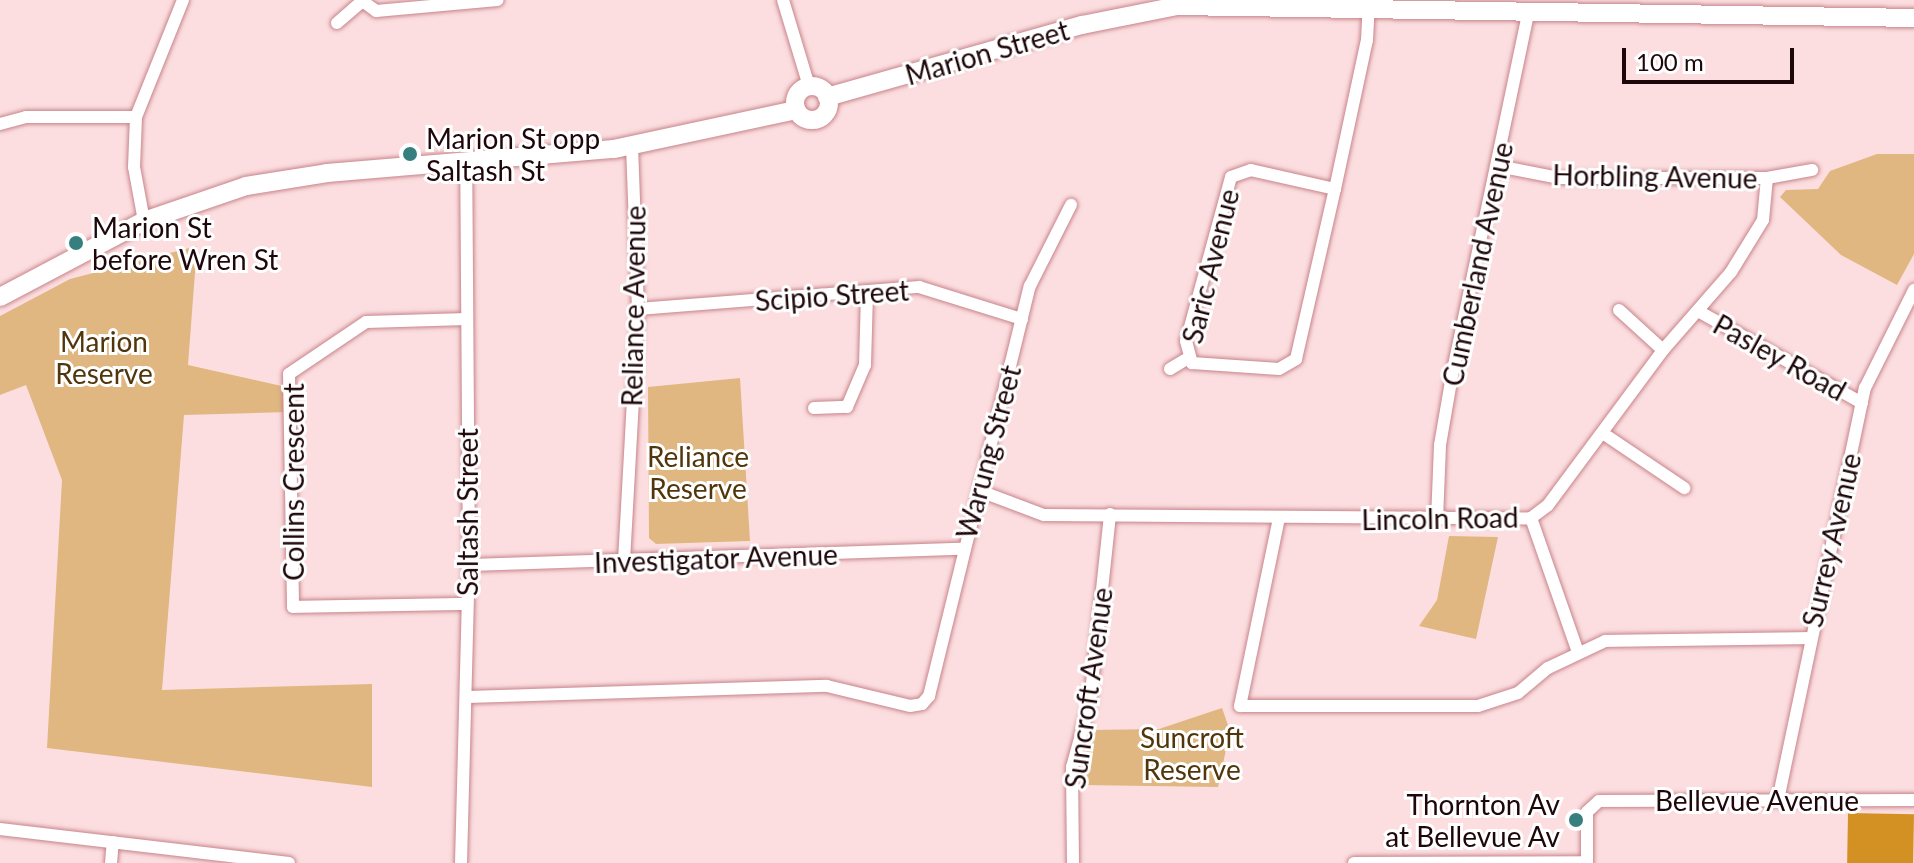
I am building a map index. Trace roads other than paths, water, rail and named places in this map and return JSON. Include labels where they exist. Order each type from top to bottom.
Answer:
[{"type":"main road","name":"Marion Street","points":[[827,97],[1154,8],[1369,7],[1914,18]]},
{"type":"main road","points":[[809,86],[827,97],[820,117],[804,118],[796,110],[797,95],[809,86]]},
{"type":"main road","points":[[0,297],[144,221],[208,195],[282,178],[632,146],[796,110]]},
{"type":"street","points":[[144,221],[134,167],[136,117],[183,0]]},
{"type":"street","points":[[337,23],[361,1],[376,11],[498,0]]},
{"type":"street","points":[[783,0],[809,86]]},
{"type":"street","name":"Saric Avenue","points":[[1188,358],[1203,367],[1297,368],[1369,7]]},
{"type":"street","name":"Cumberland Avenue","points":[[1437,520],[1440,445],[1450,385],[1529,10]]},
{"type":"street","points":[[0,124],[26,117],[136,117]]},
{"type":"street","name":"Reliance Avenue","points":[[624,561],[638,309],[632,146]]},
{"type":"street","name":"Saltash Street","points":[[461,863],[468,697],[469,565],[466,162]]},
{"type":"street","name":"Horbling Avenue","points":[[1498,166],[1560,178],[1767,178],[1812,170]]},
{"type":"street","name":"Saric Avenue","points":[[1188,358],[1186,341],[1230,169],[1251,170],[1335,189]]},
{"type":"street","name":"Lincoln Road","points":[[980,491],[1044,515],[1437,520],[1531,518],[1548,505],[1604,434],[1663,350],[1698,311],[1763,220],[1767,178]]},
{"type":"street","name":"Warung Street","points":[[468,697],[827,686],[926,709],[962,549],[980,491],[1030,286],[1071,205]]},
{"type":"street","name":"Scipio Street","points":[[638,309],[919,287],[1022,319]]},
{"type":"street","name":"Surrey Avenue","points":[[1778,800],[1809,638],[1862,403],[1875,362],[1914,290]]},
{"type":"street","points":[[814,408],[847,407],[865,365],[867,293]]},
{"type":"street","points":[[1619,310],[1663,350]]},
{"type":"street","name":"Pasley Road","points":[[1698,311],[1862,403]]},
{"type":"street","name":"Collins Crescent","points":[[467,319],[366,322],[289,374],[293,607],[467,604]]},
{"type":"street","name":"Saric Avenue","points":[[1170,369],[1188,358]]},
{"type":"street","points":[[1604,434],[1684,488]]},
{"type":"street","name":"Suncroft Avenue","points":[[1073,863],[1072,767],[1090,702],[1110,514]]},
{"type":"street","points":[[1279,518],[1240,706],[1478,706],[1518,693],[1578,652],[1605,641],[1809,638]]},
{"type":"street","points":[[1531,518],[1578,652]]},
{"type":"street","name":"Investigator Avenue","points":[[469,565],[962,549]]},
{"type":"street","name":"Bellevue Avenue","points":[[1587,862],[1587,812],[1599,801],[1914,800]]},
{"type":"street","points":[[0,829],[289,863]]},
{"type":"street","points":[[111,863],[113,842]]},
{"type":"street","points":[[1354,863],[1587,862]]},
{"type":"place","name":"Marion St opp Saltash St","points":[[410,154]]},
{"type":"place","name":"Marion St before Wren St","points":[[76,243]]},
{"type":"place","name":"Thornton Av at Bellevue Av","points":[[1576,820]]},
{"type":"park label","name":"Marion Reserve","points":[[104,357]]},
{"type":"park label","name":"Reliance Reserve","points":[[698,472]]},
{"type":"park label","name":"Suncroft Reserve","points":[[1192,753]]}]
